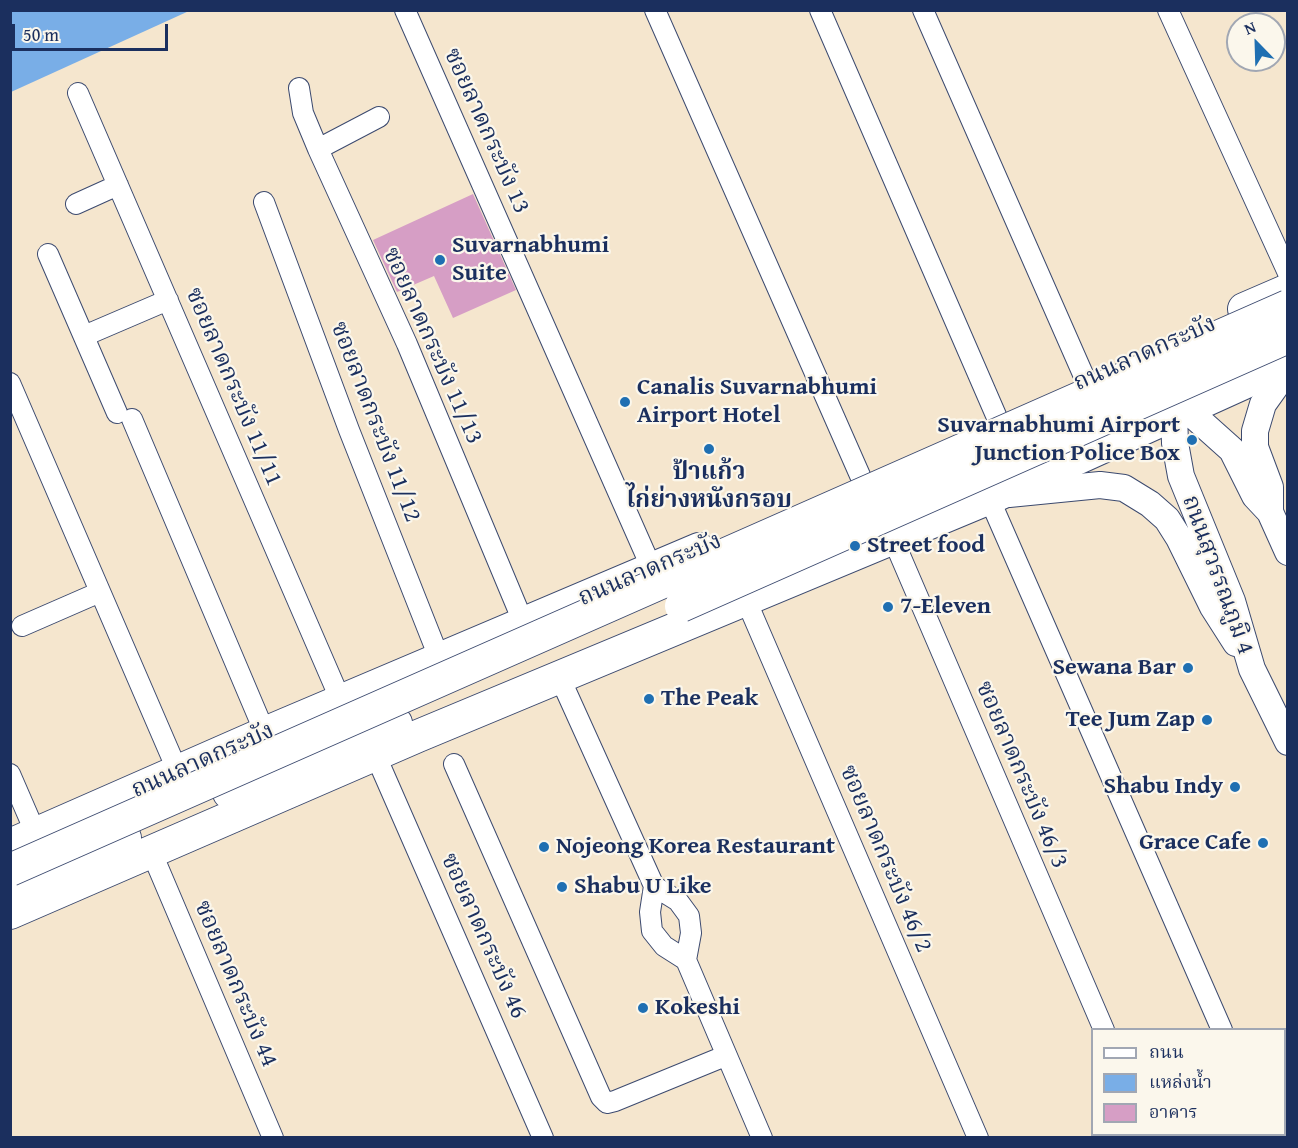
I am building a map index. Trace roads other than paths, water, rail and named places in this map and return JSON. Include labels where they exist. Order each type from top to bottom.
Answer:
[{"type":"main road","name":"ถนนลาดกระบัง","points":[[23,839],[265,733],[862,480],[1280,299]]},
{"type":"main road","points":[[10,870],[1280,299]]},
{"type":"main road","points":[[10,888],[347,742],[611,636],[1287,337]]},
{"type":"main road","points":[[10,913],[375,754],[994,496],[1180,408],[1287,363]]},
{"type":"street","name":"ซอยลาดกระบัง 13","points":[[405,10],[652,569]]},
{"type":"street","points":[[655,10],[862,480]]},
{"type":"street","points":[[820,10],[998,420]]},
{"type":"street","points":[[923,10],[1098,376],[1152,382],[1232,450],[1255,496],[1270,512],[1287,552]]},
{"type":"street","points":[[1168,10],[1287,273]]},
{"type":"street","name":"ซอยลาดกระบัง 11/13","points":[[299,88],[303,113],[318,149],[407,344],[524,624]]},
{"type":"street","name":"ซอยลาดกระบัง 11/11","points":[[78,93],[341,701]]},
{"type":"street","points":[[318,149],[379,117]]},
{"type":"street","points":[[76,204],[118,185]]},
{"type":"street","name":"ซอยลาดกระบัง 11/12","points":[[264,202],[349,430],[440,660]]},
{"type":"street","points":[[48,254],[84,336],[125,416],[265,733]]},
{"type":"street","name":"ถนนสุวรรณภูมิ 4","points":[[1280,299],[1201,351],[1186,375],[1175,443],[1181,477],[1232,601],[1252,669],[1287,742]]},
{"type":"street","points":[[84,336],[168,300]]},
{"type":"street","points":[[1270,512],[1270,487],[1257,454],[1255,431],[1263,405],[1287,369]]},
{"type":"street","points":[[10,383],[178,772]]},
{"type":"street","points":[[1222,1028],[994,496],[1100,485],[1124,488],[1150,504],[1173,528],[1213,607],[1252,669]]},
{"type":"street","name":"ซอยลาดกระบัง 46/3","points":[[893,539],[1104,1028]]},
{"type":"street","points":[[22,626],[100,592]]},
{"type":"street","name":"ซอยลาดกระบัง 46/2","points":[[746,600],[978,1137]]},
{"type":"street","points":[[560,678],[654,886],[650,912],[652,931],[664,946],[686,960]]},
{"type":"street","name":"ซอยลาดกระบัง 46","points":[[375,754],[543,1137]]},
{"type":"street","points":[[454,764],[602,1097],[607,1103],[725,1056]]},
{"type":"street","points":[[10,774],[23,839]]},
{"type":"street","name":"ซอยลาดกระบัง 44","points":[[151,850],[273,1137]]},
{"type":"street","points":[[654,886],[678,901],[689,916],[691,933],[686,960],[725,1056],[762,1137]]},
{"type":"water","points":[[11,10],[189,10],[189,11],[11,92]]},
{"type":"place","name":"Suvarnabhumi Suite","points":[[440,260]]},
{"type":"place","name":"Canalis Suvarnabhumi Airport Hotel","points":[[625,402]]},
{"type":"place","name":"Suvarnabhumi Airport Junction Police Box","points":[[1192,440]]},
{"type":"place","name":"ป้าแก้ว ไก่ย่างหนังกรอบ","points":[[709,449]]},
{"type":"place","name":"Street food","points":[[855,546]]},
{"type":"place","name":"7-Eleven","points":[[888,607]]},
{"type":"place","name":"Sewana Bar","points":[[1188,668]]},
{"type":"place","name":"The Peak","points":[[649,699]]},
{"type":"place","name":"Tee Jum Zap","points":[[1207,720]]},
{"type":"place","name":"Shabu Indy","points":[[1235,787]]},
{"type":"place","name":"Grace Cafe","points":[[1263,843]]},
{"type":"place","name":"Nojeong Korea Restaurant","points":[[544,847]]},
{"type":"place","name":"Shabu U Like","points":[[562,887]]},
{"type":"place","name":"Kokeshi","points":[[643,1008]]}]
